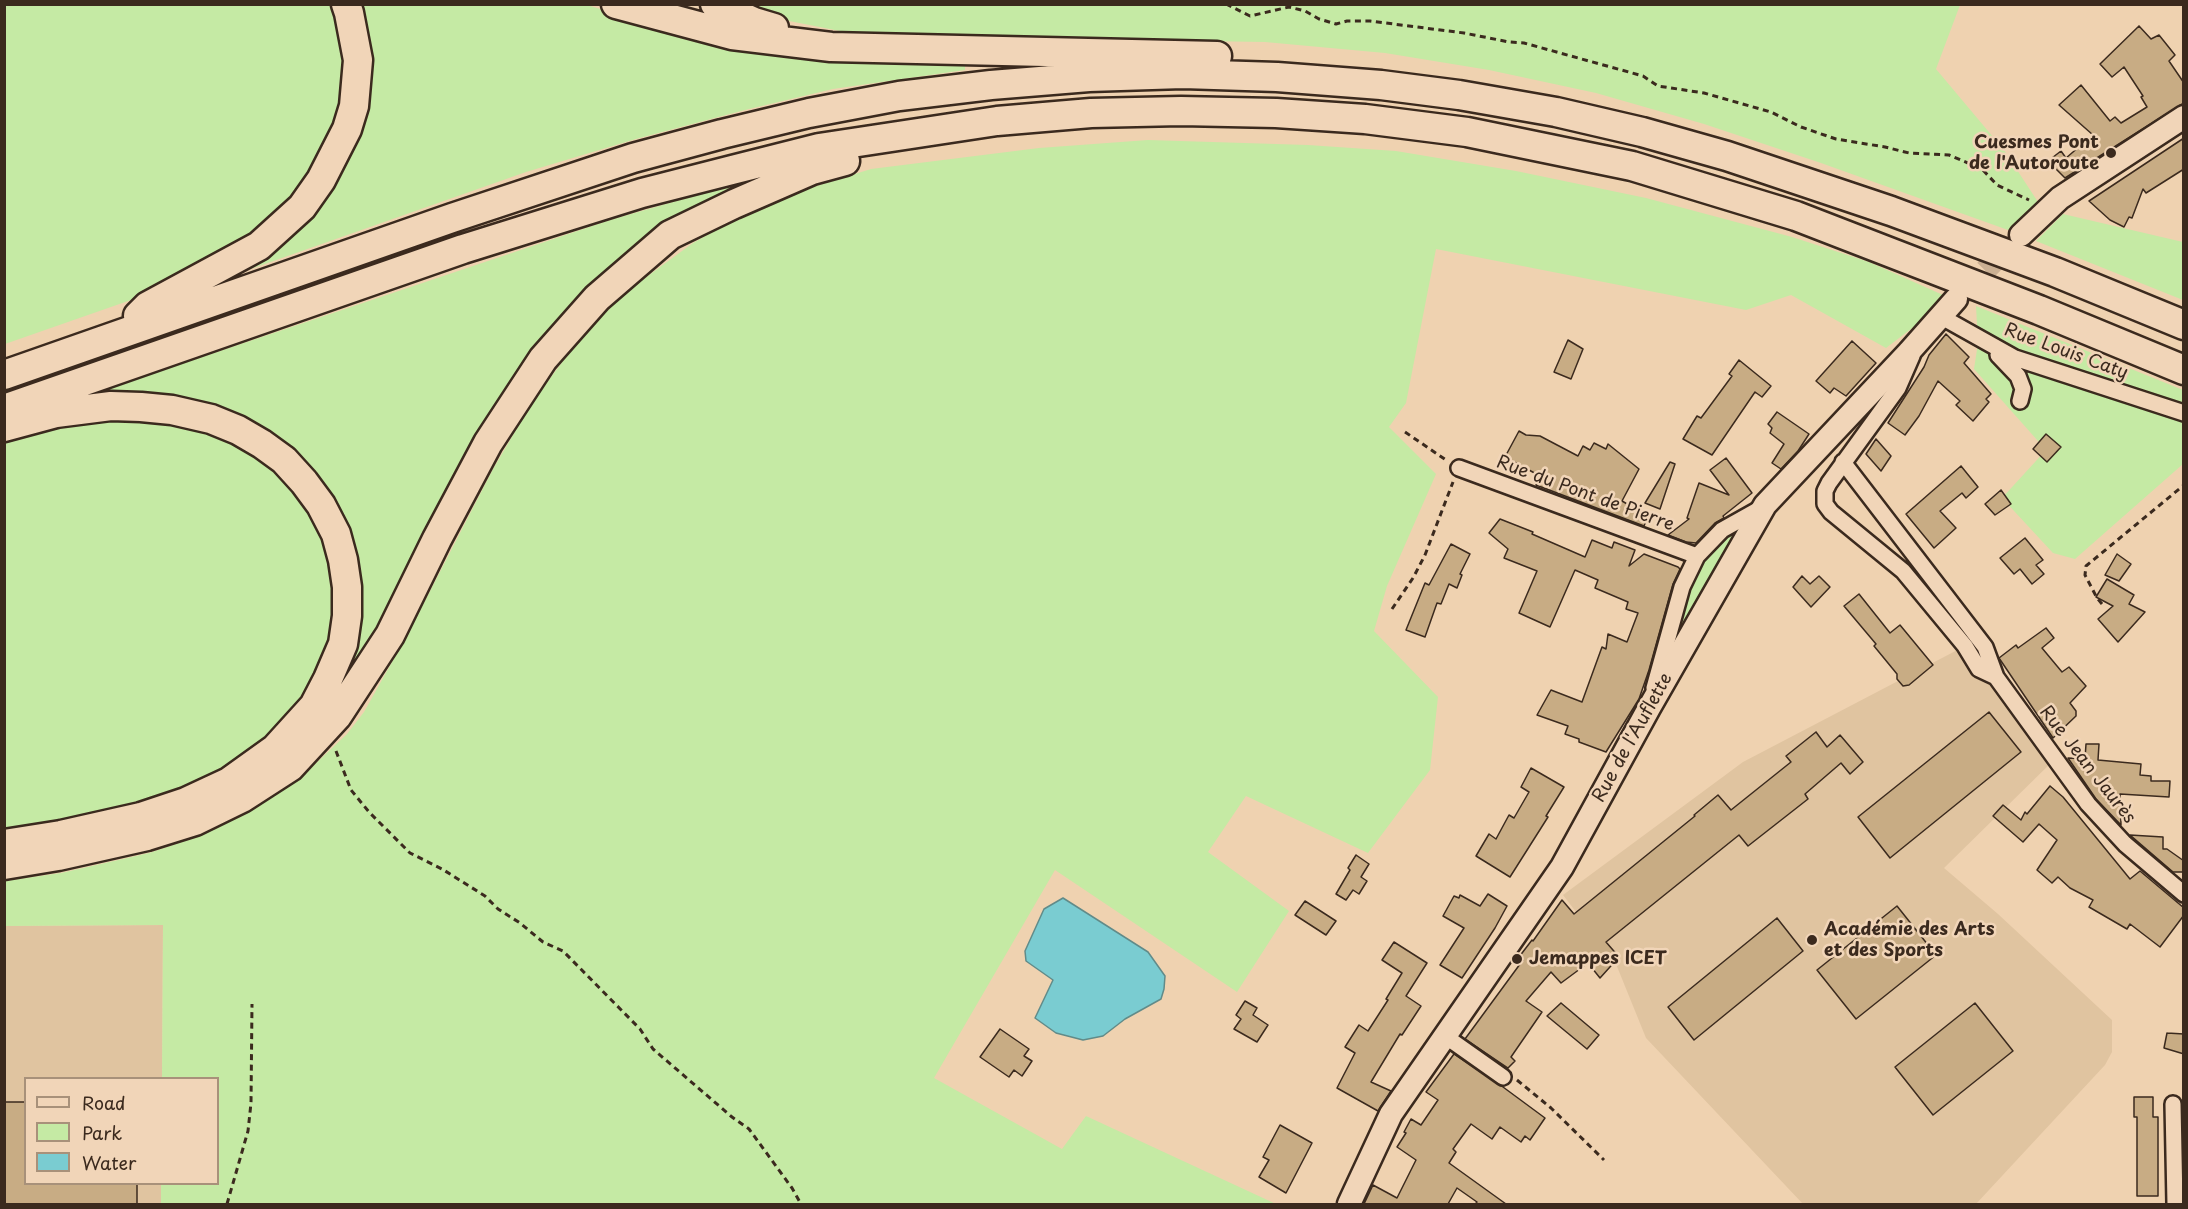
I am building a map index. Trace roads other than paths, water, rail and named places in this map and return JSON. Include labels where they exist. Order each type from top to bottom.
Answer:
[{"type":"highway","points":[[122,333],[148,306],[259,246],[302,207],[321,180],[347,129],[354,106],[358,60],[350,13],[346,4]]},
{"type":"highway","points":[[616,4],[685,24],[743,36],[831,47],[1173,54],[1277,59],[1340,64],[1409,75],[1642,132],[1727,156],[1806,182],[2055,272],[2184,325]]},
{"type":"highway","points":[[715,4],[754,22],[781,30],[931,50]]},
{"type":"highway","points":[[4,375],[274,279],[633,158],[809,113],[899,96],[1067,78],[1183,74],[1277,77],[1381,85],[1459,95],[1556,112]]},
{"type":"highway","points":[[4,409],[452,253],[642,193],[819,148],[997,121],[1091,113],[1181,111],[1276,112],[1365,119],[1467,132],[1632,166],[1796,216],[2028,306],[2184,370]]},
{"type":"highway","points":[[4,865],[58,856],[147,836],[195,821],[242,798],[290,767],[338,716],[390,635],[436,539],[488,443],[543,359],[597,298],[670,235],[812,170],[863,157],[902,134]]},
{"type":"highway","points":[[4,428],[56,414],[111,406],[182,412],[211,419],[238,430],[284,460],[321,505],[336,534],[347,587],[343,644],[328,679],[314,706],[275,749],[229,782],[186,802],[141,817],[61,835],[4,844]]},
{"type":"street","points":[[2021,235],[2060,198],[2184,117]]},
{"type":"street","name":"Rue de l'Auflette","points":[[1349,1204],[1391,1114],[1562,867],[1649,708],[1765,505],[1956,299]]},
{"type":"street","name":"Rue Louis Caty","points":[[1940,316],[2015,358],[2184,413]]},
{"type":"street","name":"Rue Jean Jaurès","points":[[1917,343],[1898,388],[1843,462],[1825,491],[1825,504],[1831,512],[1903,571],[1965,646],[1979,669],[1996,677]]},
{"type":"street","points":[[1987,344],[2018,376],[2023,389],[2020,401]]},
{"type":"street","name":"Rue Jean Jaurès","points":[[1843,462],[1985,648],[1996,677],[2088,804],[2107,826],[2184,894]]},
{"type":"street","name":"Rue du Pont de Pierre","points":[[1460,468],[1697,556]]},
{"type":"street","points":[[1649,708],[1682,587],[1697,556],[1722,530],[1765,505]]},
{"type":"street","points":[[1445,1036],[1503,1077]]},
{"type":"street","points":[[2173,1104],[2175,1204]]},
{"type":"water","points":[[1063,898],[1148,952],[1165,976],[1161,999],[1125,1019],[1103,1036],[1083,1040],[1056,1033],[1035,1018],[1053,980],[1026,961],[1025,951],[1044,909]]},
{"type":"tunnel","points":[[1962,294],[2012,243]]},
{"type":"place","name":"Cuesmes Pont de l'Autoroute","points":[[2111,153]]},
{"type":"place","name":"Académie des Arts et des Sports","points":[[1812,940]]},
{"type":"place","name":"Jemappes ICET","points":[[1517,959]]}]
